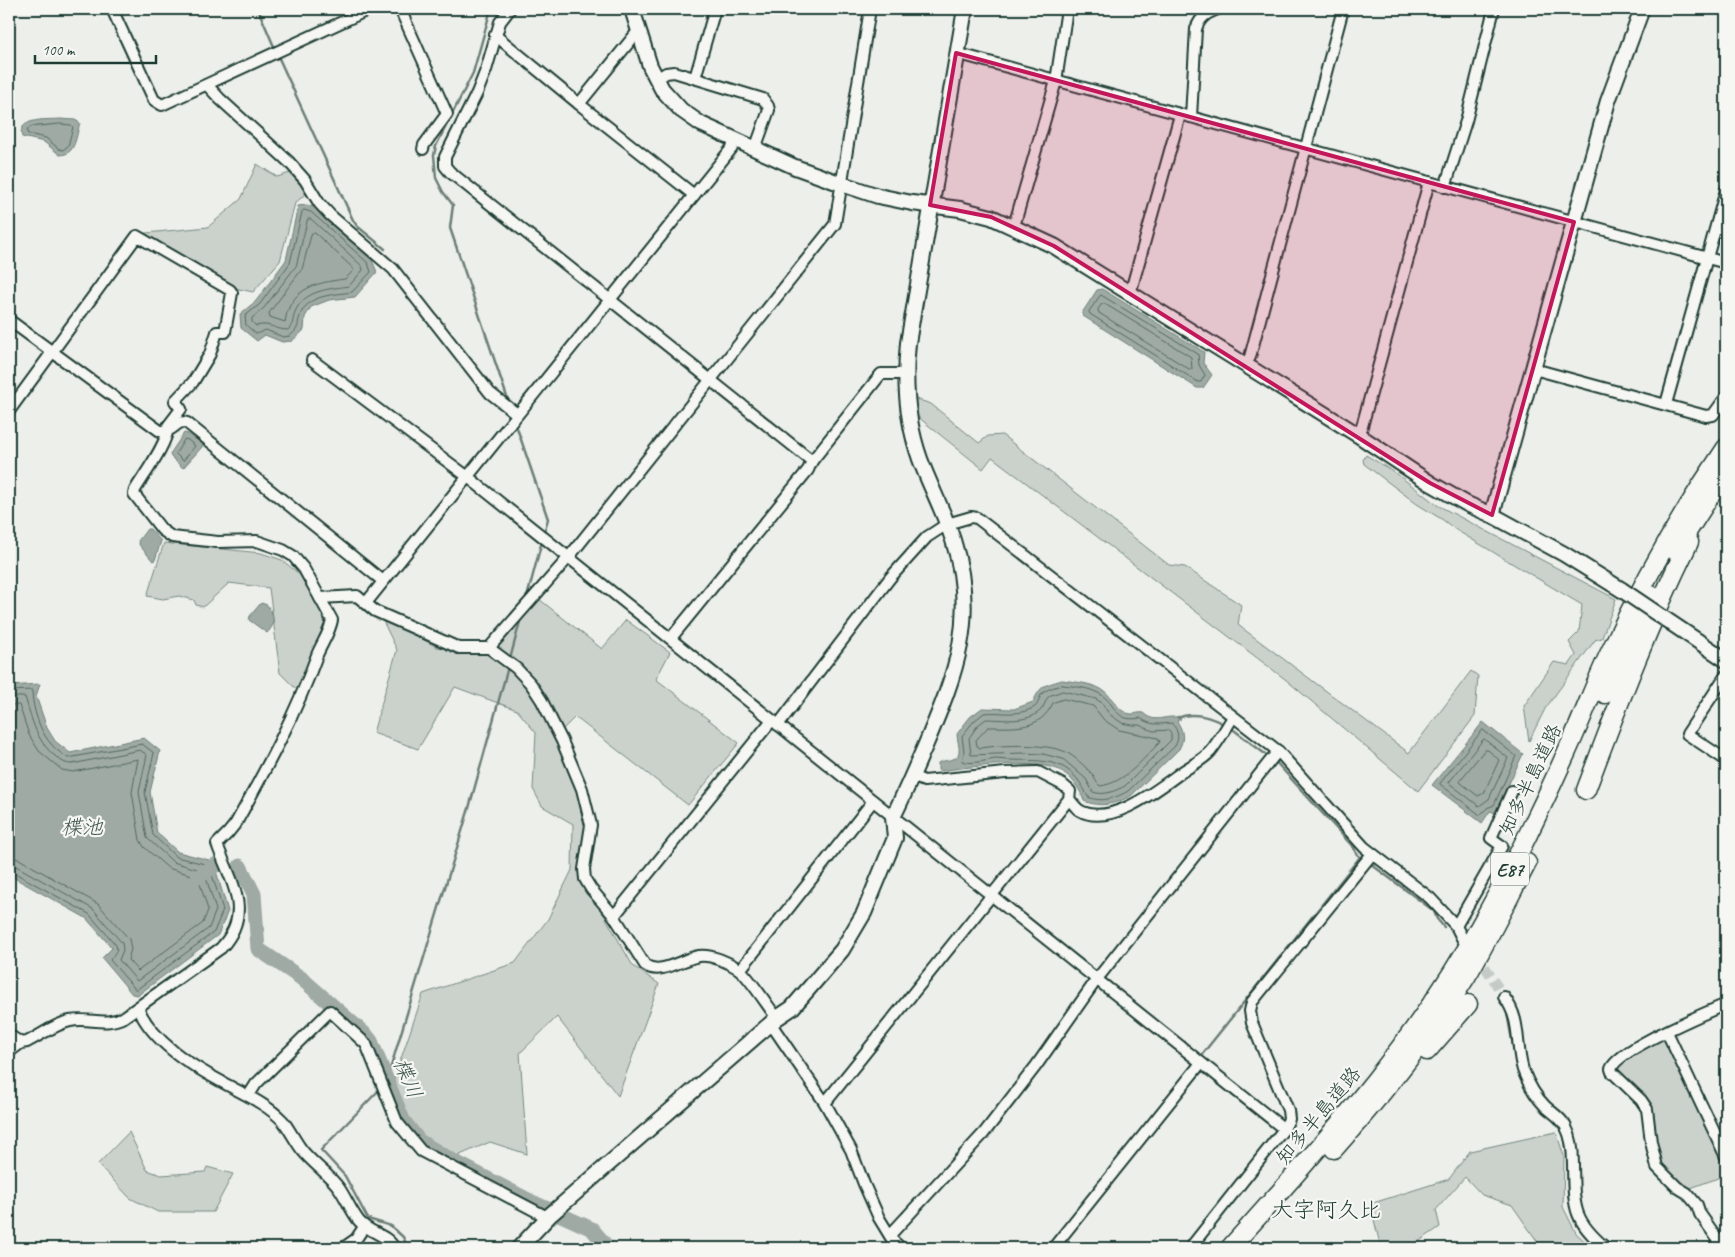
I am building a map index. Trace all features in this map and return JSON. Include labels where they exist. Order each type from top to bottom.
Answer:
[{"type":"highway","name":"知多半島道路","points":[[1230,1248],[1362,1098],[1420,1021],[1454,971],[1528,836],[1610,653],[1642,588],[1686,509],[1726,448]]},
{"type":"highway","name":"知多半島道路","points":[[1245,1248],[1374,1104],[1436,1021],[1466,977],[1540,837],[1651,595],[1674,552],[1724,474]]},
{"type":"highway","points":[[1586,790],[1661,599],[1694,532],[1716,494],[1724,474]]},
{"type":"highway","points":[[1340,1142],[1352,1137],[1468,1004]]},
{"type":"street","points":[[112,9],[156,103],[162,105],[370,9]]},
{"type":"street","points":[[400,9],[450,115],[424,145],[423,149]]},
{"type":"street","points":[[510,9],[500,22],[477,94],[445,157],[445,166],[450,172],[812,461]]},
{"type":"street","points":[[632,9],[648,60],[657,79],[672,101],[701,124],[816,176],[878,196],[976,213],[1014,226],[1054,246],[1430,483],[1564,554],[1622,590],[1726,660]]},
{"type":"street","points":[[695,78],[715,9]]},
{"type":"street","points":[[489,648],[569,557],[832,228],[838,216],[870,9]]},
{"type":"street","points":[[519,1248],[552,1213],[774,1021],[792,1008],[842,950],[864,913],[895,838],[893,817],[948,693],[962,640],[964,600],[962,582],[947,524],[914,438],[906,374],[908,343],[930,205],[965,9]]},
{"type":"street","points":[[1014,226],[1056,81],[1067,9]]},
{"type":"street","points":[[1191,117],[1196,29],[1201,18],[1208,12],[1218,9]]},
{"type":"street","points":[[1245,365],[1250,356],[1343,9]]},
{"type":"street","points":[[1445,187],[1466,121],[1494,9]]},
{"type":"street","points":[[1492,516],[1608,101],[1642,9]]},
{"type":"street","points":[[579,104],[639,30]]},
{"type":"street","points":[[495,36],[694,195]]},
{"type":"street","points":[[956,53],[1726,263]]},
{"type":"street","points":[[657,79],[672,72],[758,96],[766,102],[769,110],[755,149]]},
{"type":"street","points":[[207,85],[289,162],[330,215],[389,265],[490,393],[517,414]]},
{"type":"street","points":[[1130,294],[1180,115]]},
{"type":"street","points":[[366,603],[732,148],[735,141]]},
{"type":"street","points":[[1358,436],[1429,182]]},
{"type":"street","points":[[1666,404],[1726,190]]},
{"type":"street","points":[[9,411],[137,236],[230,290],[232,293],[225,332],[217,332],[210,354],[202,368],[193,382],[174,401],[181,409],[168,426],[165,442],[134,492],[162,530],[172,537],[218,542],[257,541],[283,550],[293,556],[304,569],[332,620],[283,737],[228,833],[217,844],[239,908],[231,937],[221,948],[138,1008],[114,1022],[105,1023],[86,1020],[60,1024],[27,1042],[21,1043],[9,1052]]},
{"type":"street","points":[[9,320],[160,431],[168,430],[178,422],[183,421],[187,423],[383,581]]},
{"type":"street","points":[[312,360],[468,477],[1284,1129]]},
{"type":"street","points":[[1534,369],[1706,416],[1713,414],[1726,397]]},
{"type":"street","points":[[671,638],[802,477],[812,461],[881,374],[906,374]]},
{"type":"street","points":[[614,916],[775,722],[890,578],[927,537],[947,524],[971,517],[976,518],[1278,751],[1364,847],[1430,898],[1456,926],[1463,940]]},
{"type":"street","points":[[320,598],[356,596],[375,610],[459,648],[489,648],[516,668],[531,684],[542,701],[562,741],[582,789],[591,825],[584,869],[585,879],[591,889],[614,916],[645,965],[650,968],[658,969],[701,956],[718,959],[740,970],[825,1103],[851,1150],[879,1218],[893,1241],[901,1248]]},
{"type":"street","points":[[1726,675],[1687,734],[1726,760]]},
{"type":"street","points":[[1069,799],[1078,809],[1092,814],[1113,812],[1128,806],[1154,792],[1209,753],[1233,717]]},
{"type":"street","points":[[890,1235],[984,1132],[1036,1066],[1097,979],[1278,751]]},
{"type":"street","points":[[825,1103],[1069,799],[1070,791],[1063,784],[1038,772],[924,780],[912,776]]},
{"type":"street","points":[[1456,926],[1502,846],[1492,838],[1512,791]]},
{"type":"street","points":[[740,970],[874,801]]},
{"type":"street","points":[[1190,1248],[1284,1129],[1289,1119],[1288,1110],[1252,1023],[1250,1016],[1251,1005],[1372,854]]},
{"type":"street","points":[[1504,997],[1512,1008],[1517,1029],[1518,1049],[1529,1084],[1544,1105],[1557,1114],[1566,1127],[1573,1150],[1573,1193],[1578,1216],[1592,1236],[1606,1248]]},
{"type":"street","points":[[1724,1248],[1687,1193],[1657,1167],[1651,1142],[1647,1109],[1641,1100],[1611,1070],[1613,1064],[1631,1050],[1726,1004]]},
{"type":"street","points":[[138,1008],[143,1020],[171,1049],[196,1067],[249,1095],[283,1122],[302,1150],[340,1189],[364,1227],[388,1239],[394,1248]]},
{"type":"street","points":[[249,1095],[256,1084],[330,1011],[366,1044],[396,1122],[421,1151],[552,1213]]},
{"type":"street","points":[[1667,1032],[1726,1157]]},
{"type":"street","points":[[9,1036],[21,1043]]},
{"type":"street","points":[[1054,1248],[1201,1063]]},
{"type":"street","points":[[343,1248],[356,1239],[364,1227]]},
{"type":"highlighted area","points":[[956,53],[1574,222],[1492,515],[1430,483],[1054,246],[991,217],[930,205]]},
{"type":"shaded area","points":[[257,164],[277,177],[290,173],[307,193],[295,203],[280,261],[253,292],[234,288],[136,234],[208,227],[241,199]]},
{"type":"shaded area","points":[[913,398],[931,404],[979,443],[988,436],[1002,435],[1169,565],[1185,567],[1241,605],[1238,625],[1409,753],[1471,671],[1478,676],[1475,716],[1418,791],[1285,679],[992,457],[983,469],[918,417]]},
{"type":"shaded area","points":[[1366,455],[1397,474],[1437,505],[1616,599],[1602,638],[1595,640],[1545,709],[1529,741],[1524,706],[1554,662],[1569,665],[1576,655],[1569,642],[1579,632],[1582,605],[1456,530],[1417,504],[1364,464],[1363,460]]},
{"type":"shaded area","points":[[164,543],[261,553],[282,560],[299,574],[323,614],[325,626],[298,691],[280,673],[269,588],[229,583],[203,607],[196,605],[194,600],[179,596],[163,599],[147,596]]},
{"type":"shaded area","points":[[539,599],[602,649],[626,620],[670,652],[656,679],[739,743],[688,805],[575,717],[555,737],[576,790],[587,836],[582,876],[633,966],[659,984],[618,1096],[557,1017],[520,1053],[527,1154],[490,1142],[453,1158],[424,1140],[410,1120],[393,1082],[423,994],[515,963],[548,919],[572,870],[573,824],[542,806],[533,789],[536,733],[517,710],[455,687],[418,749],[373,733],[397,650],[381,617],[437,647],[488,654]]},
{"type":"shaded area","points":[[1662,1037],[1668,1040],[1706,1123],[1726,1173],[1726,1175],[1688,1189],[1659,1164],[1649,1109],[1614,1071],[1615,1065]]},
{"type":"shaded area","points":[[129,1132],[147,1170],[161,1175],[205,1172],[207,1167],[233,1174],[213,1212],[158,1212],[130,1198],[98,1164]]},
{"type":"shaded area","points":[[1556,1132],[1564,1156],[1563,1207],[1576,1233],[1592,1248],[1542,1248],[1512,1205],[1482,1195],[1465,1177],[1436,1210],[1440,1227],[1409,1248],[1381,1248],[1370,1204],[1449,1179],[1470,1151]]},
{"type":"water","points":[[60,119],[75,120],[80,123],[74,144],[69,152],[65,154],[60,155],[44,142],[22,137],[21,131],[28,123]]},
{"type":"water","points":[[307,205],[314,207],[372,260],[377,272],[355,297],[329,300],[311,307],[305,317],[304,330],[292,341],[282,342],[265,335],[257,341],[241,328],[240,314],[256,301],[286,260],[298,206]]},
{"type":"water","points":[[1102,289],[1204,352],[1203,363],[1212,375],[1203,388],[1197,388],[1083,316],[1082,313],[1097,290]]},
{"type":"water","points":[[184,433],[203,444],[183,468],[170,454]]},
{"type":"water","points":[[147,529],[150,529],[161,541],[153,561],[138,541]]},
{"type":"water","points":[[261,603],[267,605],[272,616],[272,627],[267,633],[249,620]]},
{"type":"water","points":[[1062,680],[1087,684],[1101,689],[1126,713],[1143,713],[1150,718],[1156,719],[1179,716],[1181,719],[1177,721],[1183,738],[1179,749],[1131,796],[1102,805],[1084,801],[1072,780],[1061,771],[1051,767],[1020,764],[938,770],[938,763],[954,759],[958,755],[957,734],[970,717],[982,708],[1014,709],[1033,702],[1044,686]]},
{"type":"water","name":"楪池","points":[[40,684],[36,696],[47,728],[55,741],[70,753],[144,738],[160,751],[150,792],[157,833],[178,852],[213,861],[228,911],[218,935],[138,995],[132,994],[102,958],[112,948],[86,918],[9,875],[9,686]]},
{"type":"water","points":[[1483,722],[1523,754],[1495,813],[1490,811],[1482,823],[1432,785]]},
{"type":"waterway","points":[[258,9],[275,49]]},
{"type":"waterway","points":[[491,9],[473,73],[436,146],[434,155],[436,178],[443,192],[453,205],[450,228],[509,403]]},
{"type":"waterway","points":[[277,54],[353,220],[357,226],[385,249]]},
{"type":"waterway","points":[[515,422],[548,519],[544,533]]},
{"type":"waterway","points":[[526,601],[542,541]]},
{"type":"waterway","points":[[510,659],[521,618]]},
{"type":"waterway","points":[[386,1083],[469,808],[508,667]]},
{"type":"waterway","points":[[1178,718],[1196,715],[1225,725]]},
{"type":"waterway","points":[[1230,727],[1269,757]]},
{"type":"waterway","points":[[1274,760],[1361,858]]},
{"type":"waterway","points":[[1200,1057],[1360,857]]},
{"type":"waterway","points":[[1368,862],[1434,911],[1437,919],[1444,927]]},
{"type":"waterway","name":"楪池","points":[[198,877],[217,864]]},
{"type":"waterway","name":"楪川","points":[[240,866],[254,894],[258,949],[301,978],[367,1036],[371,1041],[403,1120],[419,1141],[530,1201],[592,1229],[608,1248]]},
{"type":"waterway","points":[[1507,1013],[1514,1051]]},
{"type":"waterway","points":[[380,1089],[321,1150],[345,1176],[368,1219],[391,1226],[403,1237],[408,1248]]},
{"type":"waterway","points":[[1551,1117],[1559,1126],[1564,1137],[1570,1204],[1573,1214]]},
{"type":"waterway","points":[[1577,1224],[1599,1248]]},
{"type":"tunnel","points":[[1477,954],[1504,997]]},
{"type":"district","name":"大字阿久比","points":[[1326,1209]]}]
